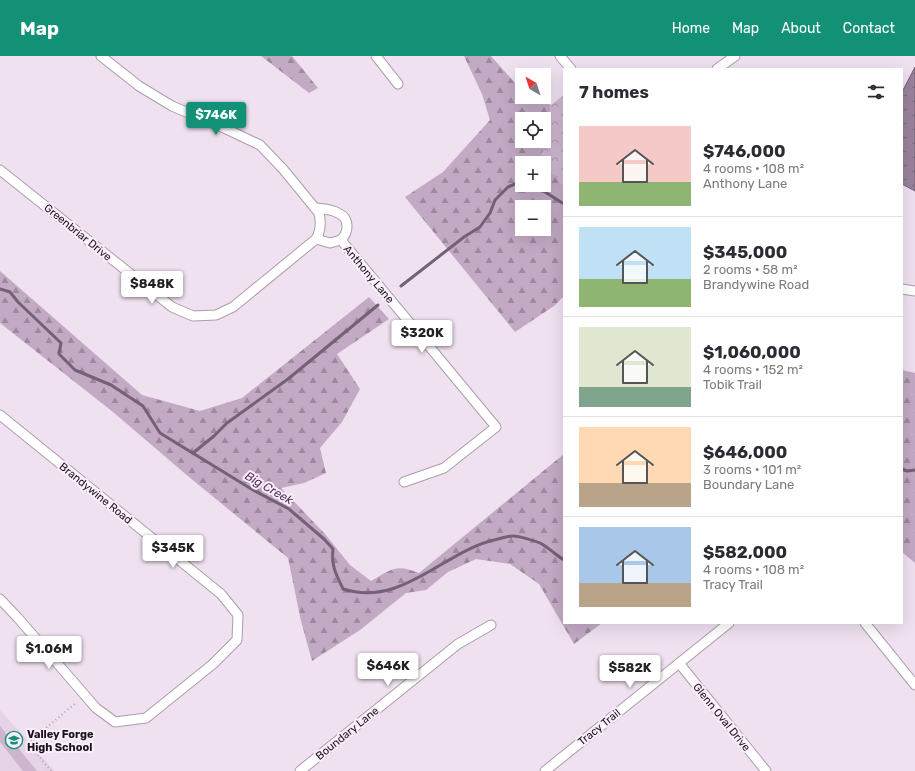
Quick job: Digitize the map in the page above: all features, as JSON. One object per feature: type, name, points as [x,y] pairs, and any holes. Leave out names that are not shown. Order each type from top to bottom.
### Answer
[{"type":"street","points":[[101,56],[139,86],[172,106],[224,128],[260,146],[283,169],[316,208],[321,221],[319,234],[316,239]]},
{"type":"street","points":[[376,56],[398,84]]},
{"type":"street","points":[[560,56],[570,68]]},
{"type":"street","points":[[718,68],[735,56]]},
{"type":"street","name":"Greenbriar Drive","points":[[0,170],[172,307],[194,316],[216,315],[233,307],[316,239]]},
{"type":"street","name":"Anthony Lane","points":[[316,208],[339,213],[345,219],[348,227],[345,236],[341,240],[330,243],[316,239]]},
{"type":"street","name":"Anthony Lane","points":[[341,240],[496,427],[444,468],[404,482]]},
{"type":"street","points":[[903,289],[915,291]]},
{"type":"street","name":"Brandywine Road","points":[[0,415],[221,594],[238,614],[237,640],[214,664],[146,718],[115,722],[96,708],[0,599]]},
{"type":"street","name":"Tracy Trail","points":[[544,771],[728,624]]},
{"type":"street","points":[[866,624],[915,685]]},
{"type":"street","name":"Boundary Lane","points":[[300,771],[458,644],[491,625]]},
{"type":"street","name":"Glenn Oval Drive","points":[[679,663],[766,771]]},
{"type":"street","points":[[554,764],[560,771]]},
{"type":"path","points":[[51,771],[28,743],[77,702]]},
{"type":"shaded area","name":"Valley Forge High School","points":[[0,710],[55,771],[0,771]]},
{"type":"green space","points":[[261,56],[292,56],[318,88],[309,93]]},
{"type":"green space","points":[[464,56],[491,56],[515,83],[515,104],[551,105],[550,112],[515,112],[515,148],[543,148],[542,156],[515,156],[515,192],[551,192],[551,172],[563,185],[563,297],[554,306],[515,332],[405,197],[443,172],[490,120],[482,94]]},
{"type":"green space","points":[[563,96],[563,185],[551,172],[551,156],[542,156],[543,148],[551,148],[551,112],[550,112],[551,105]]},
{"type":"green space","points":[[0,271],[142,395],[200,411],[242,398],[369,297],[389,319],[337,354],[360,389],[342,422],[320,448],[326,473],[304,483],[281,488],[325,534],[350,565],[371,581],[388,571],[399,568],[404,568],[419,573],[563,455],[563,624],[601,624],[574,644],[539,584],[510,564],[476,559],[448,572],[426,590],[406,593],[360,630],[312,661],[301,621],[288,558],[189,477],[113,412],[0,323]]},
{"type":"green space","points":[[903,370],[915,373],[915,563],[903,553]]},
{"type":"green space","points":[[0,726],[37,771],[23,771],[0,742]]},
{"type":"water","points":[[915,67],[915,191],[903,185],[903,90]]},
{"type":"waterway","points":[[401,286],[464,237],[480,227],[490,213],[495,200],[508,187],[515,184]]},
{"type":"waterway","points":[[545,192],[563,203]]},
{"type":"waterway","name":"Big Creek","points":[[0,289],[10,292],[18,302],[61,343],[59,354],[75,370],[111,385],[143,406],[160,433],[253,490],[289,509],[324,539],[333,549],[333,565],[343,589],[365,593],[385,591],[423,575],[478,545],[509,536],[528,539],[539,543],[563,559]]},
{"type":"waterway","points":[[193,453],[227,423],[288,379],[378,305]]},
{"type":"waterway","name":"Big Creek","points":[[903,469],[907,471],[915,470]]},
{"type":"place","name":"Valley Forge High School","points":[[14,740]]}]
